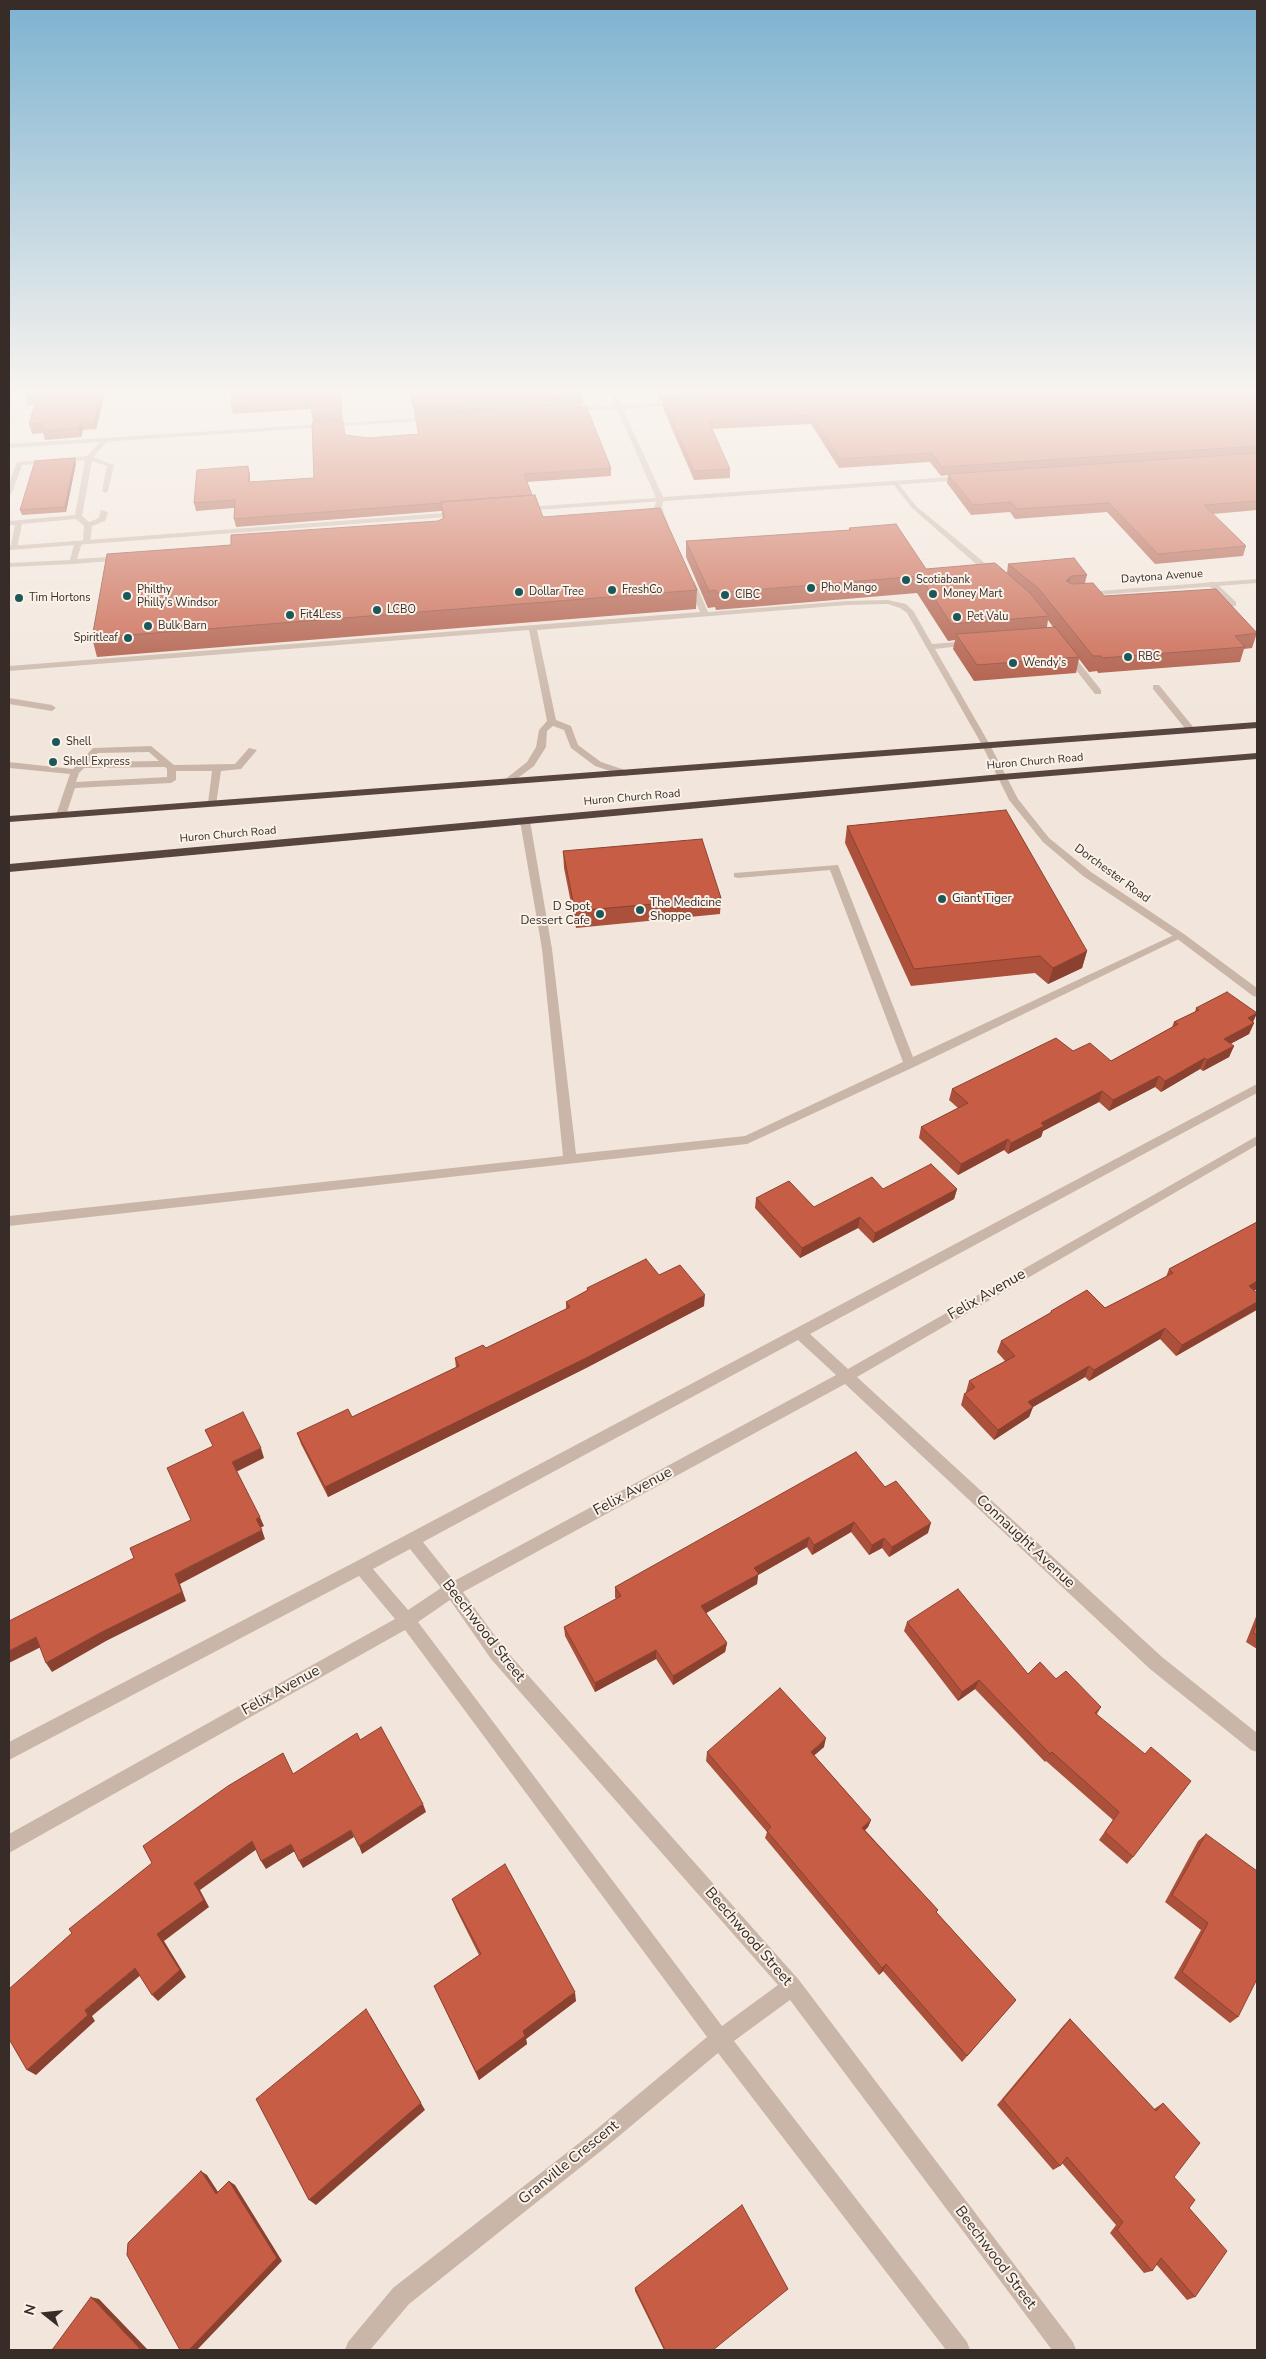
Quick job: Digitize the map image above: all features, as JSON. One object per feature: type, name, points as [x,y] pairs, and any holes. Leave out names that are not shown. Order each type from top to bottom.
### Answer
[{"type":"highway","name":"Huron Church Road","points":[[9,819],[1257,725]]},
{"type":"highway","name":"Huron Church Road","points":[[9,868],[1002,777],[1257,756]]},
{"type":"street","points":[[78,517],[80,504]]},
{"type":"street","points":[[514,510],[592,504]]},
{"type":"street","points":[[659,504],[670,534]]},
{"type":"street","points":[[912,504],[1001,582]]},
{"type":"street","points":[[88,525],[102,519],[104,512]]},
{"type":"street","points":[[19,522],[11,548],[465,514]]},
{"type":"street","points":[[436,516],[438,525]]},
{"type":"street","points":[[9,523],[78,517],[88,525]]},
{"type":"street","points":[[73,562],[83,542],[88,525]]},
{"type":"street","points":[[9,565],[132,558]]},
{"type":"street","points":[[687,574],[705,614]]},
{"type":"street","name":"Daytona Avenue","points":[[1078,594],[1257,581]]},
{"type":"street","points":[[1212,584],[1233,604]]},
{"type":"street","name":"Dorchester Road","points":[[9,669],[705,614],[888,602],[903,606],[910,612],[986,745],[1014,800],[1046,840],[1087,874],[1180,936],[1257,993]]},
{"type":"street","points":[[533,628],[552,722]]},
{"type":"street","points":[[929,646],[977,643]]},
{"type":"street","points":[[1060,644],[1098,692]]},
{"type":"street","points":[[1156,688],[1191,730]]},
{"type":"street","points":[[9,701],[52,708]]},
{"type":"street","points":[[552,722],[568,728],[574,746],[598,764],[625,772]]},
{"type":"street","points":[[508,781],[531,764],[541,747],[543,730],[552,722]]},
{"type":"street","points":[[61,815],[70,786],[78,769],[96,750],[151,749],[170,766],[171,780],[70,786]]},
{"type":"street","points":[[9,765],[78,769],[170,766],[238,767],[252,750]]},
{"type":"street","points":[[213,803],[217,768]]},
{"type":"street","points":[[525,821],[547,949],[570,1159]]},
{"type":"street","points":[[738,875],[834,867],[910,1064]]},
{"type":"street","points":[[9,1221],[747,1140],[1180,936]]},
{"type":"street","points":[[9,1752],[412,1540],[1257,1088]]},
{"type":"street","name":"Felix Avenue","points":[[9,1844],[406,1621],[452,1590],[848,1376],[1257,1140]]},
{"type":"street","name":"Connaught Avenue","points":[[799,1332],[1156,1663],[1257,1744]]},
{"type":"street","name":"Beechwood Street","points":[[412,1540],[452,1590],[497,1653],[792,1987],[1064,2350]]},
{"type":"street","points":[[361,1567],[424,1641],[720,2039],[959,2350]]},
{"type":"street","name":"Granville Crescent","points":[[356,2350],[401,2296],[600,2140],[720,2039],[792,1987]]},
{"type":"building","points":[[22,504],[66,504],[65,507],[20,510]]},
{"type":"building","points":[[235,504],[427,504],[234,519]]},
{"type":"building","points":[[441,504],[538,504],[543,517],[660,508],[697,590],[92,638],[107,554],[231,545],[231,535],[438,521],[444,518]]},
{"type":"building","points":[[1013,504],[1092,504],[1017,509]]},
{"type":"building","points":[[1110,504],[1216,504],[1204,505],[1246,546],[1158,554]]},
{"type":"building","points":[[896,524],[926,569],[995,563],[1030,593],[1049,616],[951,624],[920,576],[717,593],[716,590],[709,591],[686,541],[851,530],[849,528]]},
{"type":"building","points":[[1074,558],[1087,575],[1071,576],[1066,581],[1072,584],[1093,583],[1104,596],[1216,589],[1257,633],[1235,636],[1245,647],[1102,658],[1101,656],[1093,656],[1039,589],[1008,564]]},
{"type":"building","points":[[1055,627],[1079,657],[977,665],[956,634]]},
{"type":"building","points":[[1006,810],[1087,951],[1053,968],[1040,956],[914,969],[847,826]]},
{"type":"building","points":[[702,839],[721,898],[575,911],[563,851]]},
{"type":"building","points":[[1227,992],[1257,1013],[1248,1018],[1254,1023],[1224,1039],[1234,1046],[1207,1060],[1205,1058],[1165,1081],[1159,1076],[1113,1100],[1102,1091],[1041,1123],[1044,1126],[1011,1143],[1008,1139],[961,1164],[921,1127],[968,1103],[952,1089],[1056,1038],[1073,1051],[1090,1043],[1111,1061],[1178,1024],[1174,1022],[1199,1010],[1196,1008]]},
{"type":"building","points":[[931,1164],[957,1189],[875,1233],[860,1217],[802,1248],[756,1198],[789,1181],[814,1207],[872,1177],[883,1189]]},
{"type":"building","points":[[1257,1222],[1257,1281],[1249,1286],[1257,1293],[1257,1302],[1182,1345],[1165,1328],[1094,1370],[1089,1366],[1028,1402],[1033,1407],[998,1430],[964,1394],[975,1387],[969,1381],[1015,1356],[1001,1341],[1051,1311],[1087,1290],[1105,1308],[1173,1273],[1169,1269]]},
{"type":"building","points":[[646,1259],[659,1275],[680,1265],[705,1295],[588,1357],[325,1487],[297,1433],[348,1409],[352,1417],[459,1366],[455,1358],[483,1345],[486,1348],[570,1307],[566,1302],[588,1290],[587,1288]]},
{"type":"building","points":[[243,1412],[261,1448],[232,1462],[260,1517],[256,1519],[262,1530],[175,1574],[182,1592],[100,1633],[46,1663],[36,1637],[9,1651],[9,1621],[134,1558],[130,1548],[191,1520],[167,1468],[213,1446],[205,1430]]},
{"type":"building","points":[[856,1452],[885,1487],[896,1481],[931,1523],[892,1547],[884,1538],[872,1545],[854,1522],[814,1545],[809,1537],[754,1568],[759,1574],[701,1606],[727,1643],[673,1676],[656,1650],[595,1683],[564,1627],[621,1596],[615,1587]]},
{"type":"building","points":[[958,1589],[1028,1674],[1040,1662],[1056,1679],[1066,1671],[1101,1707],[1095,1713],[1145,1754],[1151,1747],[1191,1781],[1133,1857],[1105,1832],[1119,1812],[1052,1752],[1050,1754],[979,1680],[962,1692],[907,1622]]},
{"type":"building","points":[[1257,1622],[1257,1635],[1253,1633]]},
{"type":"building","points":[[780,1688],[826,1738],[811,1752],[871,1820],[862,1828],[938,1910],[936,1912],[1016,2000],[967,2056],[886,1964],[882,1968],[767,1831],[771,1827],[707,1752]]},
{"type":"building","points":[[381,1727],[423,1804],[359,1846],[351,1830],[299,1861],[291,1844],[261,1861],[252,1841],[194,1883],[204,1900],[157,1934],[180,1970],[152,1995],[135,1968],[85,2010],[88,2015],[27,2070],[9,2039],[9,1989],[72,1933],[69,1929],[152,1863],[143,1846],[228,1786],[283,1753],[293,1774],[357,1733],[360,1740]]},
{"type":"building","points":[[1206,1834],[1257,1871],[1257,1979],[1238,2017],[1182,1972],[1208,1923],[1172,1895]]},
{"type":"building","points":[[505,1864],[575,1992],[523,2031],[525,2036],[476,2072],[434,1986],[481,1954],[452,1899]]},
{"type":"building","points":[[366,2009],[421,2103],[309,2200],[256,2099]]},
{"type":"building","points":[[1070,2019],[1156,2111],[1163,2103],[1200,2143],[1174,2177],[1195,2200],[1189,2208],[1227,2251],[1195,2297],[1161,2258],[1152,2271],[1117,2230],[1123,2222],[1067,2157],[1060,2166],[1003,2100]]},
{"type":"building","points":[[201,2171],[216,2194],[229,2181],[277,2258],[189,2350],[180,2350],[127,2255],[128,2243]]},
{"type":"building","points":[[742,2205],[788,2289],[713,2350],[665,2350],[635,2288]]},
{"type":"building","points":[[91,2297],[141,2350],[52,2350]]},
{"type":"place","name":"Scotiabank","points":[[906,580]]},
{"type":"place","name":"Pho Mango","points":[[811,588]]},
{"type":"place","name":"FreshCo","points":[[612,590]]},
{"type":"place","name":"Dollar Tree","points":[[519,592]]},
{"type":"place","name":"Money Mart","points":[[933,594]]},
{"type":"place","name":"CIBC","points":[[725,595]]},
{"type":"place","name":"Philthy Philly's Windsor","points":[[127,596]]},
{"type":"place","name":"Tim Hortons","points":[[19,598]]},
{"type":"place","name":"LCBO","points":[[377,610]]},
{"type":"place","name":"Fit4Less","points":[[290,615]]},
{"type":"place","name":"Pet Valu","points":[[957,617]]},
{"type":"place","name":"Bulk Barn","points":[[148,626]]},
{"type":"place","name":"Spiritleaf","points":[[128,638]]},
{"type":"place","name":"RBC","points":[[1128,657]]},
{"type":"place","name":"Wendy's","points":[[1013,663]]},
{"type":"place","name":"Shell","points":[[56,742]]},
{"type":"place","name":"Shell Express","points":[[53,762]]},
{"type":"place","name":"Giant Tiger","points":[[942,899]]},
{"type":"place","name":"The Medicine Shoppe","points":[[640,910]]},
{"type":"place","name":"D Spot Dessert Cafe","points":[[600,914]]}]
